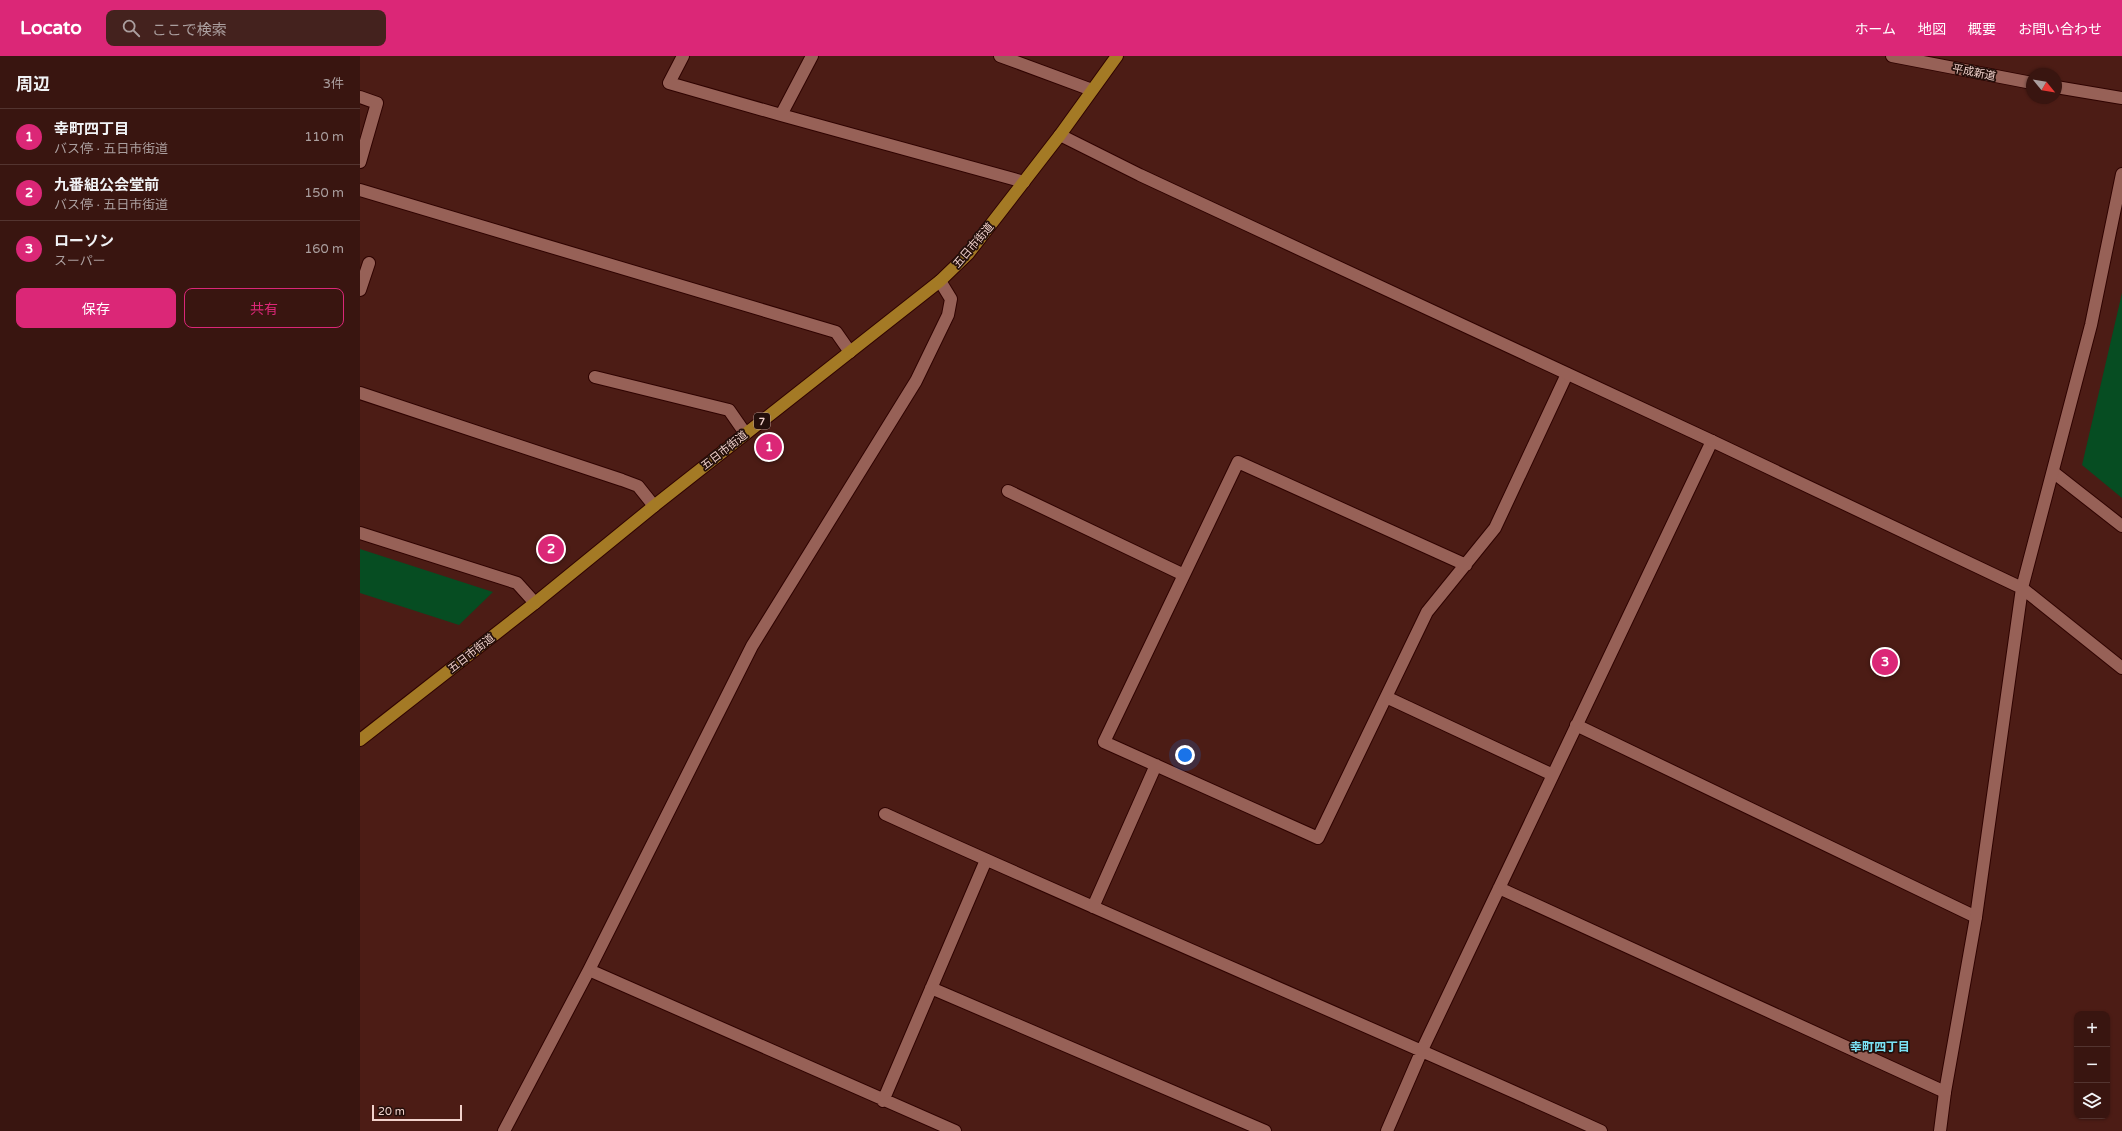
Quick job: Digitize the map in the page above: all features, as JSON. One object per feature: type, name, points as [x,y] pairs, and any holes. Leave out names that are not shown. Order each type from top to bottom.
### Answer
[{"type":"main road","name":"五日市街道","points":[[360,740],[535,603],[745,433],[940,281],[968,254],[1060,135],[1117,56]]},
{"type":"street","points":[[683,56],[669,83],[1024,182]]},
{"type":"street","points":[[781,115],[812,56]]},
{"type":"street","points":[[1000,56],[1092,90]]},
{"type":"street","name":"平成新道","points":[[1892,56],[2026,82]]},
{"type":"street","points":[[2062,88],[2122,98]]},
{"type":"street","points":[[360,97],[377,103],[360,162]]},
{"type":"street","points":[[1060,135],[1140,175],[1712,441],[2022,588],[2122,668]]},
{"type":"street","points":[[1940,1131],[1945,1092],[1976,917],[2022,588],[2091,325],[2122,174]]},
{"type":"street","points":[[360,190],[836,332],[850,352]]},
{"type":"street","points":[[360,290],[369,263]]},
{"type":"street","points":[[504,1131],[589,970],[752,646],[916,381],[948,314],[951,299],[940,281]]},
{"type":"street","points":[[1466,565],[1238,462],[1104,742],[1318,838],[1427,612],[1466,565],[1495,528],[1567,374]]},
{"type":"street","points":[[595,377],[728,410],[745,433]]},
{"type":"street","points":[[360,393],[638,486],[654,506]]},
{"type":"street","points":[[1387,1131],[1422,1050],[1712,441]]},
{"type":"street","points":[[2053,472],[2122,526]]},
{"type":"street","points":[[1008,491],[1184,575]]},
{"type":"street","points":[[360,533],[517,583],[535,603]]},
{"type":"street","points":[[1386,697],[1553,775]]},
{"type":"street","points":[[1576,725],[1976,917]]},
{"type":"street","points":[[1092,906],[1156,765]]},
{"type":"street","points":[[885,814],[986,860],[1422,1050],[1601,1131]]},
{"type":"street","points":[[883,1101],[986,860]]},
{"type":"street","points":[[1499,888],[1945,1092]]},
{"type":"street","points":[[589,970],[883,1101],[955,1131]]},
{"type":"street","points":[[931,988],[1265,1131]]},
{"type":"green space","points":[[2122,293],[2122,498],[2082,465]]},
{"type":"green space","points":[[360,549],[493,592],[459,625],[360,593]]},
{"type":"place","name":"幸町四丁目","points":[[769,447]]},
{"type":"place","name":"九番組公会堂前","points":[[551,549]]},
{"type":"place","name":"ローソン","points":[[1885,662]]},
{"type":"district","name":"幸町四丁目","points":[[1880,1047]]}]
